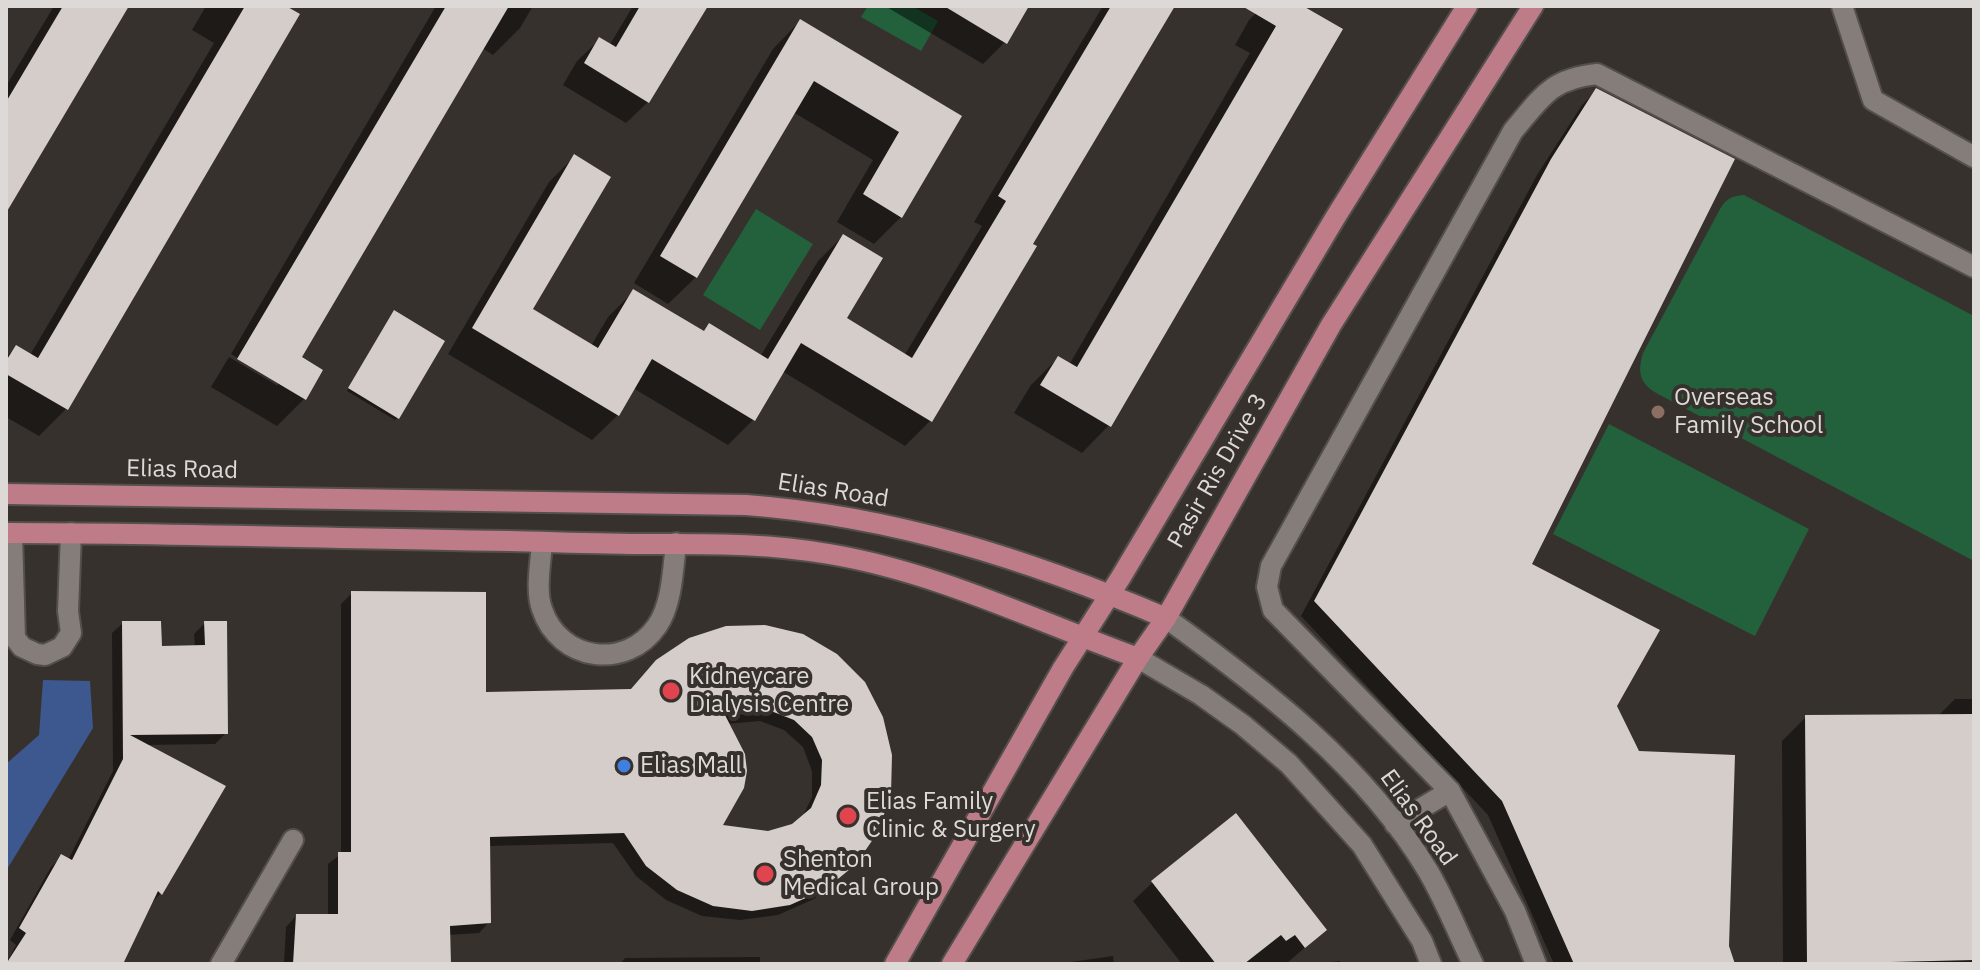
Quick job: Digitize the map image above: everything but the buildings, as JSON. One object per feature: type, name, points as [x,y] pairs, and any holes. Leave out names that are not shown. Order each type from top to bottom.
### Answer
[{"type":"main road","name":"Pasir Ris Drive 3","points":[[895,964],[1081,637],[1467,6]]},
{"type":"main road","name":"Pasir Ris Drive 3","points":[[952,964],[1138,658],[1166,618],[1331,325],[1533,6]]},
{"type":"main road","name":"Elias Road","points":[[6,494],[746,505],[811,510],[872,521],[1004,555],[1166,618]]},
{"type":"main road","points":[[9,533],[742,543],[828,553],[885,566],[979,595],[1138,658]]},
{"type":"street","points":[[1842,6],[1873,100],[1974,157]]},
{"type":"street","points":[[1536,964],[1515,911],[1450,791],[1273,610],[1267,587],[1271,566],[1513,131],[1550,88],[1575,77],[1597,74],[1974,267]]},
{"type":"street","points":[[9,533],[15,638],[22,647],[45,655],[62,647],[71,633],[68,611],[71,533]]},
{"type":"street","points":[[542,542],[541,606],[551,629],[565,643],[580,651],[606,656],[632,649],[660,623],[676,543]]},
{"type":"street","name":"Elias Road","points":[[1166,618],[1256,687],[1343,762],[1395,824],[1428,871],[1473,964]]},
{"type":"street","points":[[1138,658],[1201,695],[1289,764],[1362,845],[1422,941],[1431,964]]},
{"type":"street","points":[[1395,824],[1450,791]]},
{"type":"street","points":[[221,964],[293,840]]},
{"type":"green space","points":[[868,6],[912,6],[938,21],[921,51],[861,17]]},
{"type":"green space","points":[[1744,195],[1974,316],[1974,561],[1658,394],[1644,382],[1640,372],[1643,353],[1720,209],[1729,199]]},
{"type":"green space","points":[[756,209],[813,244],[760,330],[703,295]]},
{"type":"green space","points":[[1609,424],[1809,529],[1755,636],[1553,534]]},
{"type":"water","points":[[43,680],[90,681],[93,728],[6,871],[6,764],[39,735]]},
{"type":"place","name":"Overseas Family School","points":[[1658,412]]},
{"type":"place","name":"Kidneycare Dialysis Centre","points":[[671,691]]},
{"type":"place","name":"Elias Mall","points":[[624,766]]},
{"type":"place","name":"Elias Family Clinic & Surgery","points":[[848,816]]},
{"type":"place","name":"Shenton Medical Group","points":[[765,874]]}]
